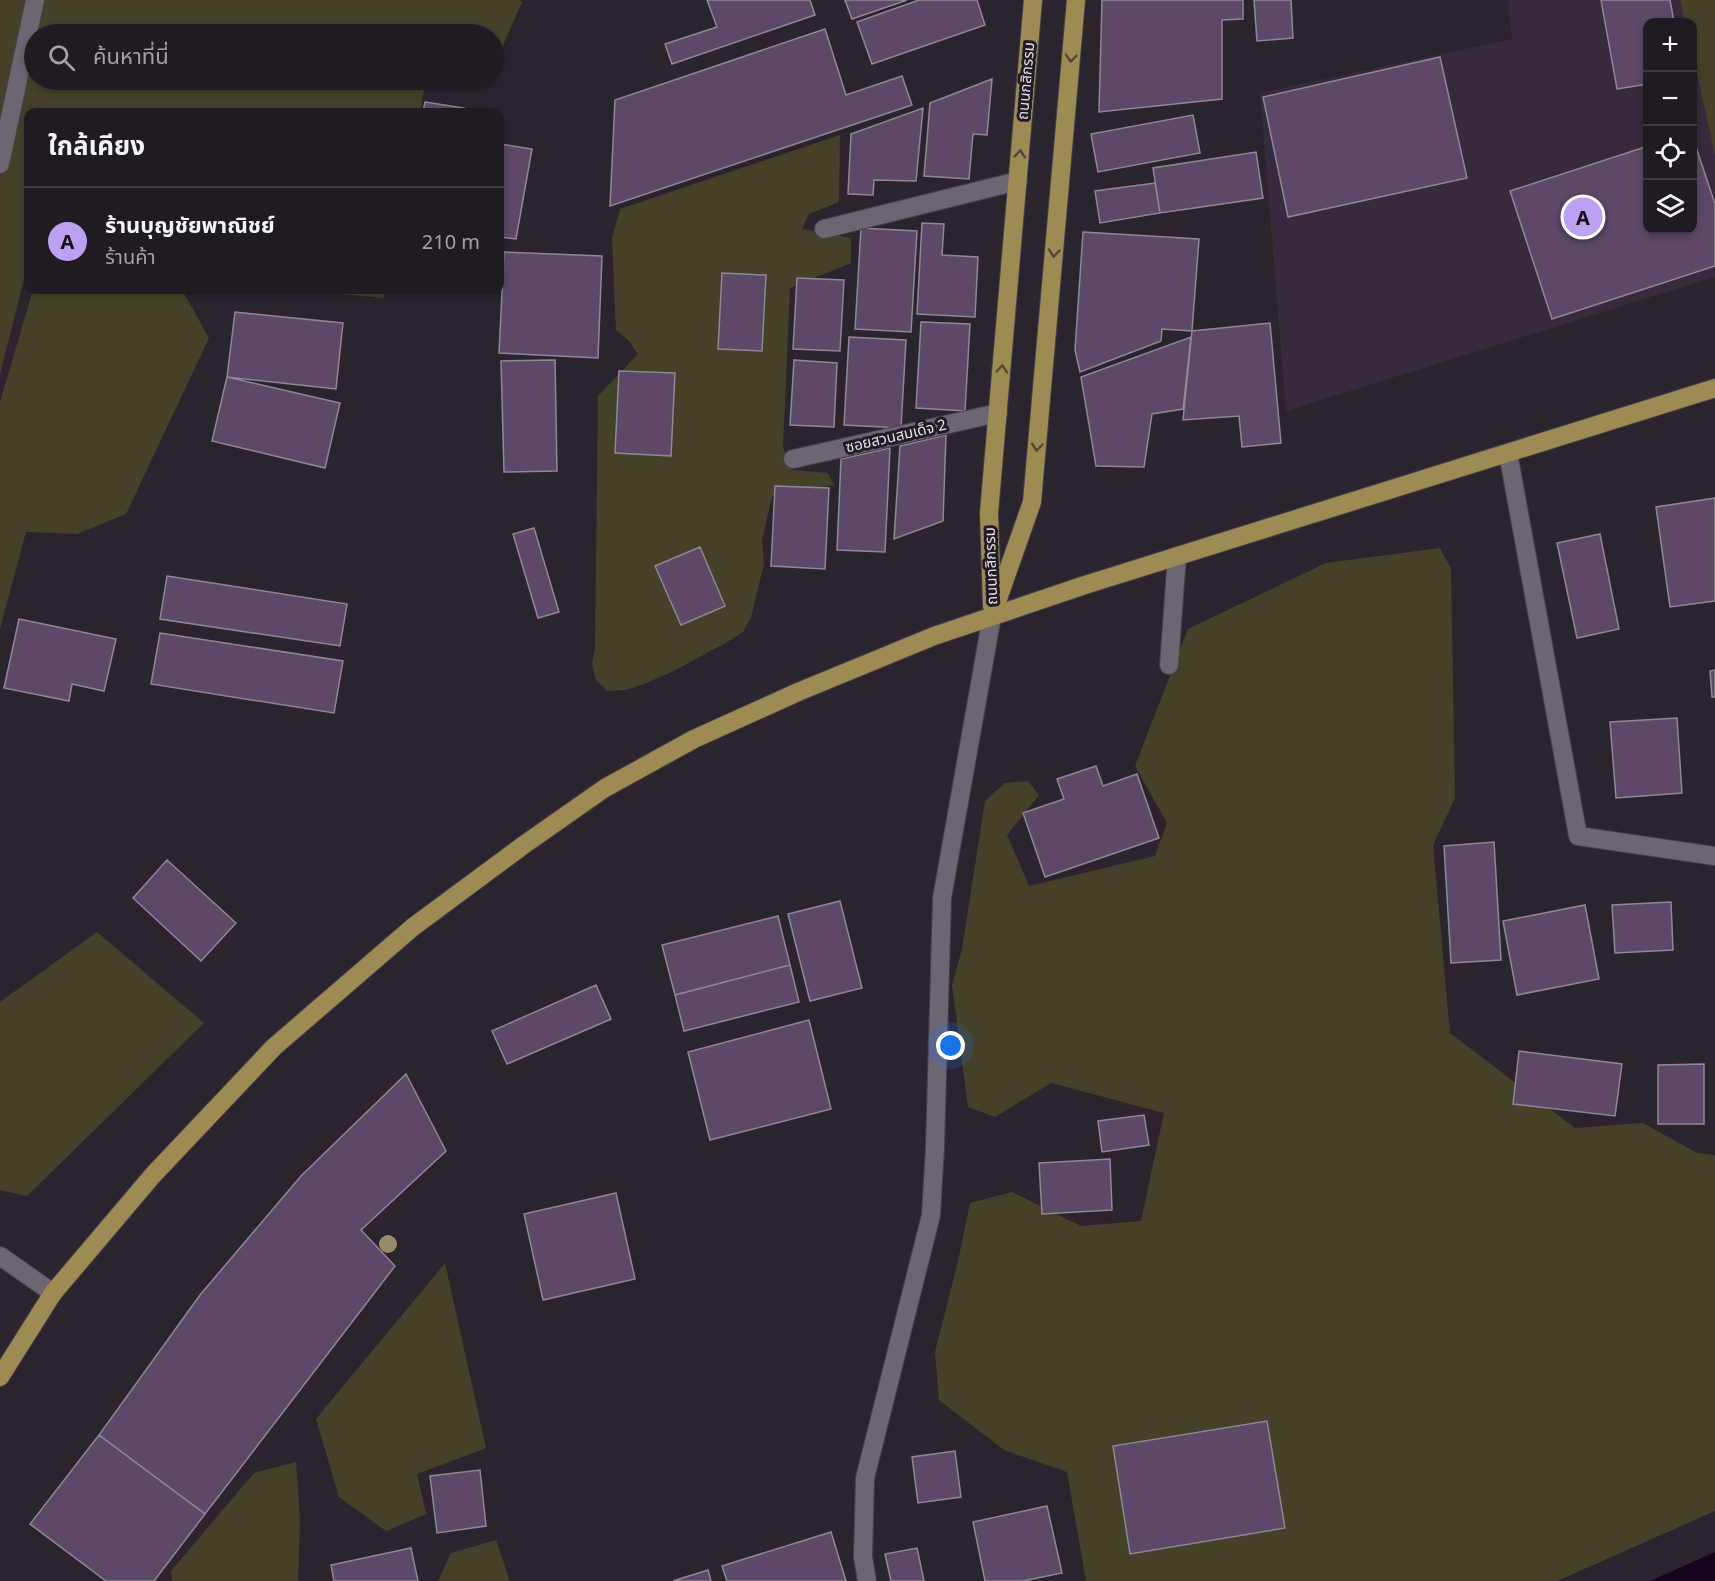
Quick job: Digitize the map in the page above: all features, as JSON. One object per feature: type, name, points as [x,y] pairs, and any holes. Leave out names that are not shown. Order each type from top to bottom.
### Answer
[{"type":"main road","name":"ถนนกสิกรรม","points":[[992,616],[990,513],[1033,0]]},
{"type":"main road","name":"ถนนกสิกรรม","points":[[992,616],[1032,502],[1076,0]]},
{"type":"main road","points":[[0,1377],[53,1293],[153,1175],[274,1047],[413,927],[525,844],[606,788],[694,740],[819,683],[933,636],[1177,556],[1715,388]]},
{"type":"street","points":[[30,24],[35,0]]},
{"type":"street","points":[[0,164],[24,52]]},
{"type":"street","points":[[824,229],[1018,181]]},
{"type":"street","name":"ซอยสวนสมเด็จ 2","points":[[793,459],[998,413]]},
{"type":"street","points":[[1508,453],[1578,836],[1715,856]]},
{"type":"street","points":[[1168,665],[1177,556]]},
{"type":"street","points":[[867,1581],[863,1557],[865,1478],[931,1215],[936,1147],[942,898],[992,616]]},
{"type":"street","points":[[0,1256],[53,1293]]},
{"type":"shaded area","points":[[0,0],[519,0],[522,2],[504,43],[504,24],[24,24],[24,90],[424,90],[421,108],[24,108],[24,280],[0,374]]},
{"type":"shaded area","points":[[1508,0],[1686,0],[1690,18],[1643,18],[1643,234],[1697,234],[1697,52],[1715,144],[1715,277],[1286,411],[1260,93],[1512,39]]},
{"type":"shaded area","points":[[1680,0],[1715,0],[1715,155],[1697,73],[1697,18],[1684,18]]},
{"type":"shaded area","points":[[840,135],[839,202],[809,214],[802,229],[851,238],[851,263],[790,288],[783,447],[792,470],[828,473],[834,485],[772,496],[762,541],[764,564],[751,617],[743,632],[672,672],[625,690],[608,691],[596,680],[592,664],[595,648],[598,396],[638,354],[629,341],[616,330],[612,239],[620,209]]},
{"type":"shaded area","points":[[32,294],[184,294],[209,338],[126,514],[77,534],[26,532],[0,629],[0,402]]},
{"type":"shaded area","points":[[340,294],[384,294],[384,298]]},
{"type":"shaded area","points":[[1440,548],[1451,569],[1455,798],[1433,845],[1450,1033],[1575,1128],[1643,1123],[1697,1153],[1715,1155],[1715,1511],[1557,1581],[1086,1581],[1067,1472],[1004,1450],[939,1400],[935,1352],[970,1203],[1012,1192],[1081,1226],[1141,1221],[1164,1113],[1051,1083],[995,1117],[968,1107],[952,985],[962,949],[985,801],[1005,783],[1028,781],[1039,795],[1007,835],[1029,886],[1155,856],[1167,823],[1135,766],[1188,629],[1326,563]]},
{"type":"shaded area","points":[[97,932],[204,1023],[27,1196],[0,1190],[0,1002]]},
{"type":"shaded area","points":[[445,1263],[486,1448],[417,1474],[426,1514],[386,1531],[339,1497],[316,1419]]},
{"type":"shaded area","points":[[296,1462],[300,1520],[298,1581],[172,1581],[171,1571],[254,1473]]},
{"type":"shaded area","points":[[496,1540],[510,1581],[438,1581],[451,1553]]},
{"type":"shaded area","points":[[1715,1552],[1715,1581],[1650,1581]]},
{"type":"building","points":[[707,0],[810,0],[815,15],[672,64],[665,44],[717,27]]},
{"type":"building","points":[[845,0],[907,0],[852,19]]},
{"type":"building","points":[[919,0],[977,0],[985,25],[872,64],[857,22]]},
{"type":"building","points":[[1102,0],[1243,0],[1243,19],[1222,20],[1222,99],[1099,112]]},
{"type":"building","points":[[1254,0],[1291,0],[1293,38],[1257,41]]},
{"type":"building","points":[[1601,0],[1670,0],[1673,18],[1643,18],[1643,85],[1617,89]]},
{"type":"building","points":[[825,29],[846,95],[902,76],[912,105],[610,206],[615,100]]},
{"type":"building","points":[[1440,57],[1467,178],[1288,217],[1263,97]]},
{"type":"building","points":[[992,79],[987,135],[973,134],[969,179],[924,176],[930,103]]},
{"type":"building","points":[[425,102],[464,108],[424,108]]},
{"type":"building","points":[[923,108],[916,181],[874,180],[873,195],[848,194],[851,134]]},
{"type":"building","points":[[1193,115],[1200,153],[1098,172],[1091,134]]},
{"type":"building","points":[[504,145],[532,149],[516,239],[504,238]]},
{"type":"building","points":[[1643,148],[1643,234],[1697,234],[1697,150],[1715,204],[1715,266],[1552,319],[1510,191]]},
{"type":"building","points":[[1256,152],[1263,198],[1160,213],[1153,168]]},
{"type":"building","points":[[1155,183],[1160,213],[1100,223],[1095,191]]},
{"type":"building","points":[[922,223],[944,224],[942,255],[978,257],[975,317],[917,314]]},
{"type":"building","points":[[861,228],[917,231],[911,332],[855,329]]},
{"type":"building","points":[[1083,232],[1199,239],[1192,331],[1162,329],[1161,341],[1080,372],[1075,350]]},
{"type":"building","points":[[504,252],[602,256],[598,358],[499,353],[502,294],[504,294]]},
{"type":"building","points":[[722,273],[766,275],[762,351],[718,349]]},
{"type":"building","points":[[797,278],[844,280],[840,351],[793,349]]},
{"type":"building","points":[[235,312],[343,323],[336,389],[227,377]]},
{"type":"building","points":[[921,322],[970,324],[965,411],[916,408]]},
{"type":"building","points":[[1270,323],[1281,443],[1242,447],[1239,416],[1183,420],[1192,331]]},
{"type":"building","points":[[849,337],[906,340],[901,428],[844,425]]},
{"type":"building","points":[[1191,337],[1183,409],[1152,414],[1144,467],[1096,466],[1081,377]]},
{"type":"building","points":[[555,360],[557,471],[504,472],[501,361]]},
{"type":"building","points":[[794,360],[837,363],[834,427],[790,425]]},
{"type":"building","points":[[619,371],[675,373],[671,456],[615,453]]},
{"type":"building","points":[[227,377],[340,403],[325,468],[212,441]]},
{"type":"building","points":[[946,435],[943,521],[894,539],[900,446]]},
{"type":"building","points":[[890,448],[885,552],[837,550],[841,459]]},
{"type":"building","points":[[775,486],[829,488],[825,569],[771,566]]},
{"type":"building","points":[[1715,498],[1715,601],[1670,607],[1656,507]]},
{"type":"building","points":[[534,528],[559,612],[538,618],[513,534]]},
{"type":"building","points":[[1600,534],[1619,629],[1577,638],[1557,543]]},
{"type":"building","points":[[700,547],[725,606],[681,625],[655,566]]},
{"type":"building","points":[[167,576],[347,604],[340,646],[160,619]]},
{"type":"building","points":[[19,619],[116,639],[104,691],[72,684],[69,701],[4,688]]},
{"type":"building","points":[[160,633],[343,661],[334,713],[151,684]]},
{"type":"building","points":[[1715,670],[1715,697],[1712,697],[1710,671]]},
{"type":"building","points":[[1677,718],[1682,793],[1616,798],[1610,722]]},
{"type":"building","points":[[1096,766],[1103,786],[1137,774],[1159,838],[1045,877],[1023,813],[1064,799],[1057,779]]},
{"type":"building","points":[[1494,842],[1501,960],[1451,963],[1444,846]]},
{"type":"building","points":[[167,860],[236,923],[201,961],[133,898]]},
{"type":"building","points":[[840,901],[862,988],[810,1001],[788,914]]},
{"type":"building","points":[[1671,902],[1673,950],[1615,953],[1612,905]]},
{"type":"building","points":[[1585,905],[1599,979],[1517,995],[1503,921]]},
{"type":"building","points":[[778,916],[790,965],[675,995],[662,945]]},
{"type":"building","points":[[790,965],[799,1002],[684,1031],[675,995]]},
{"type":"building","points":[[596,985],[611,1019],[507,1064],[492,1031]]},
{"type":"building","points":[[809,1020],[831,1109],[710,1140],[688,1052]]},
{"type":"building","points":[[1519,1051],[1622,1064],[1615,1116],[1513,1104]]},
{"type":"building","points":[[1704,1064],[1704,1124],[1658,1124],[1658,1065]]},
{"type":"building","points":[[406,1074],[446,1151],[361,1230],[395,1266],[205,1514],[99,1435],[200,1295],[301,1176]]},
{"type":"building","points":[[1144,1115],[1149,1145],[1102,1152],[1098,1121]]},
{"type":"building","points":[[1110,1159],[1112,1210],[1042,1214],[1039,1163]]},
{"type":"building","points":[[616,1193],[635,1279],[543,1300],[524,1214]]},
{"type":"building","points":[[1267,1421],[1285,1528],[1130,1554],[1113,1446]]},
{"type":"building","points":[[99,1435],[205,1514],[154,1581],[106,1581],[30,1524]]},
{"type":"building","points":[[955,1451],[961,1497],[918,1503],[912,1457]]},
{"type":"building","points":[[480,1470],[486,1526],[437,1533],[430,1476]]},
{"type":"building","points":[[1047,1506],[1062,1573],[1023,1581],[985,1581],[973,1522]]},
{"type":"building","points":[[831,1532],[846,1581],[727,1581],[722,1566]]},
{"type":"building","points":[[411,1548],[418,1581],[334,1581],[331,1565]]},
{"type":"building","points":[[917,1548],[924,1581],[891,1581],[885,1554]]},
{"type":"building","points":[[708,1570],[711,1581],[673,1581]]},
{"type":"place","name":"ร้านบุญชัยพาณิชย์","points":[[1583,217]]}]
